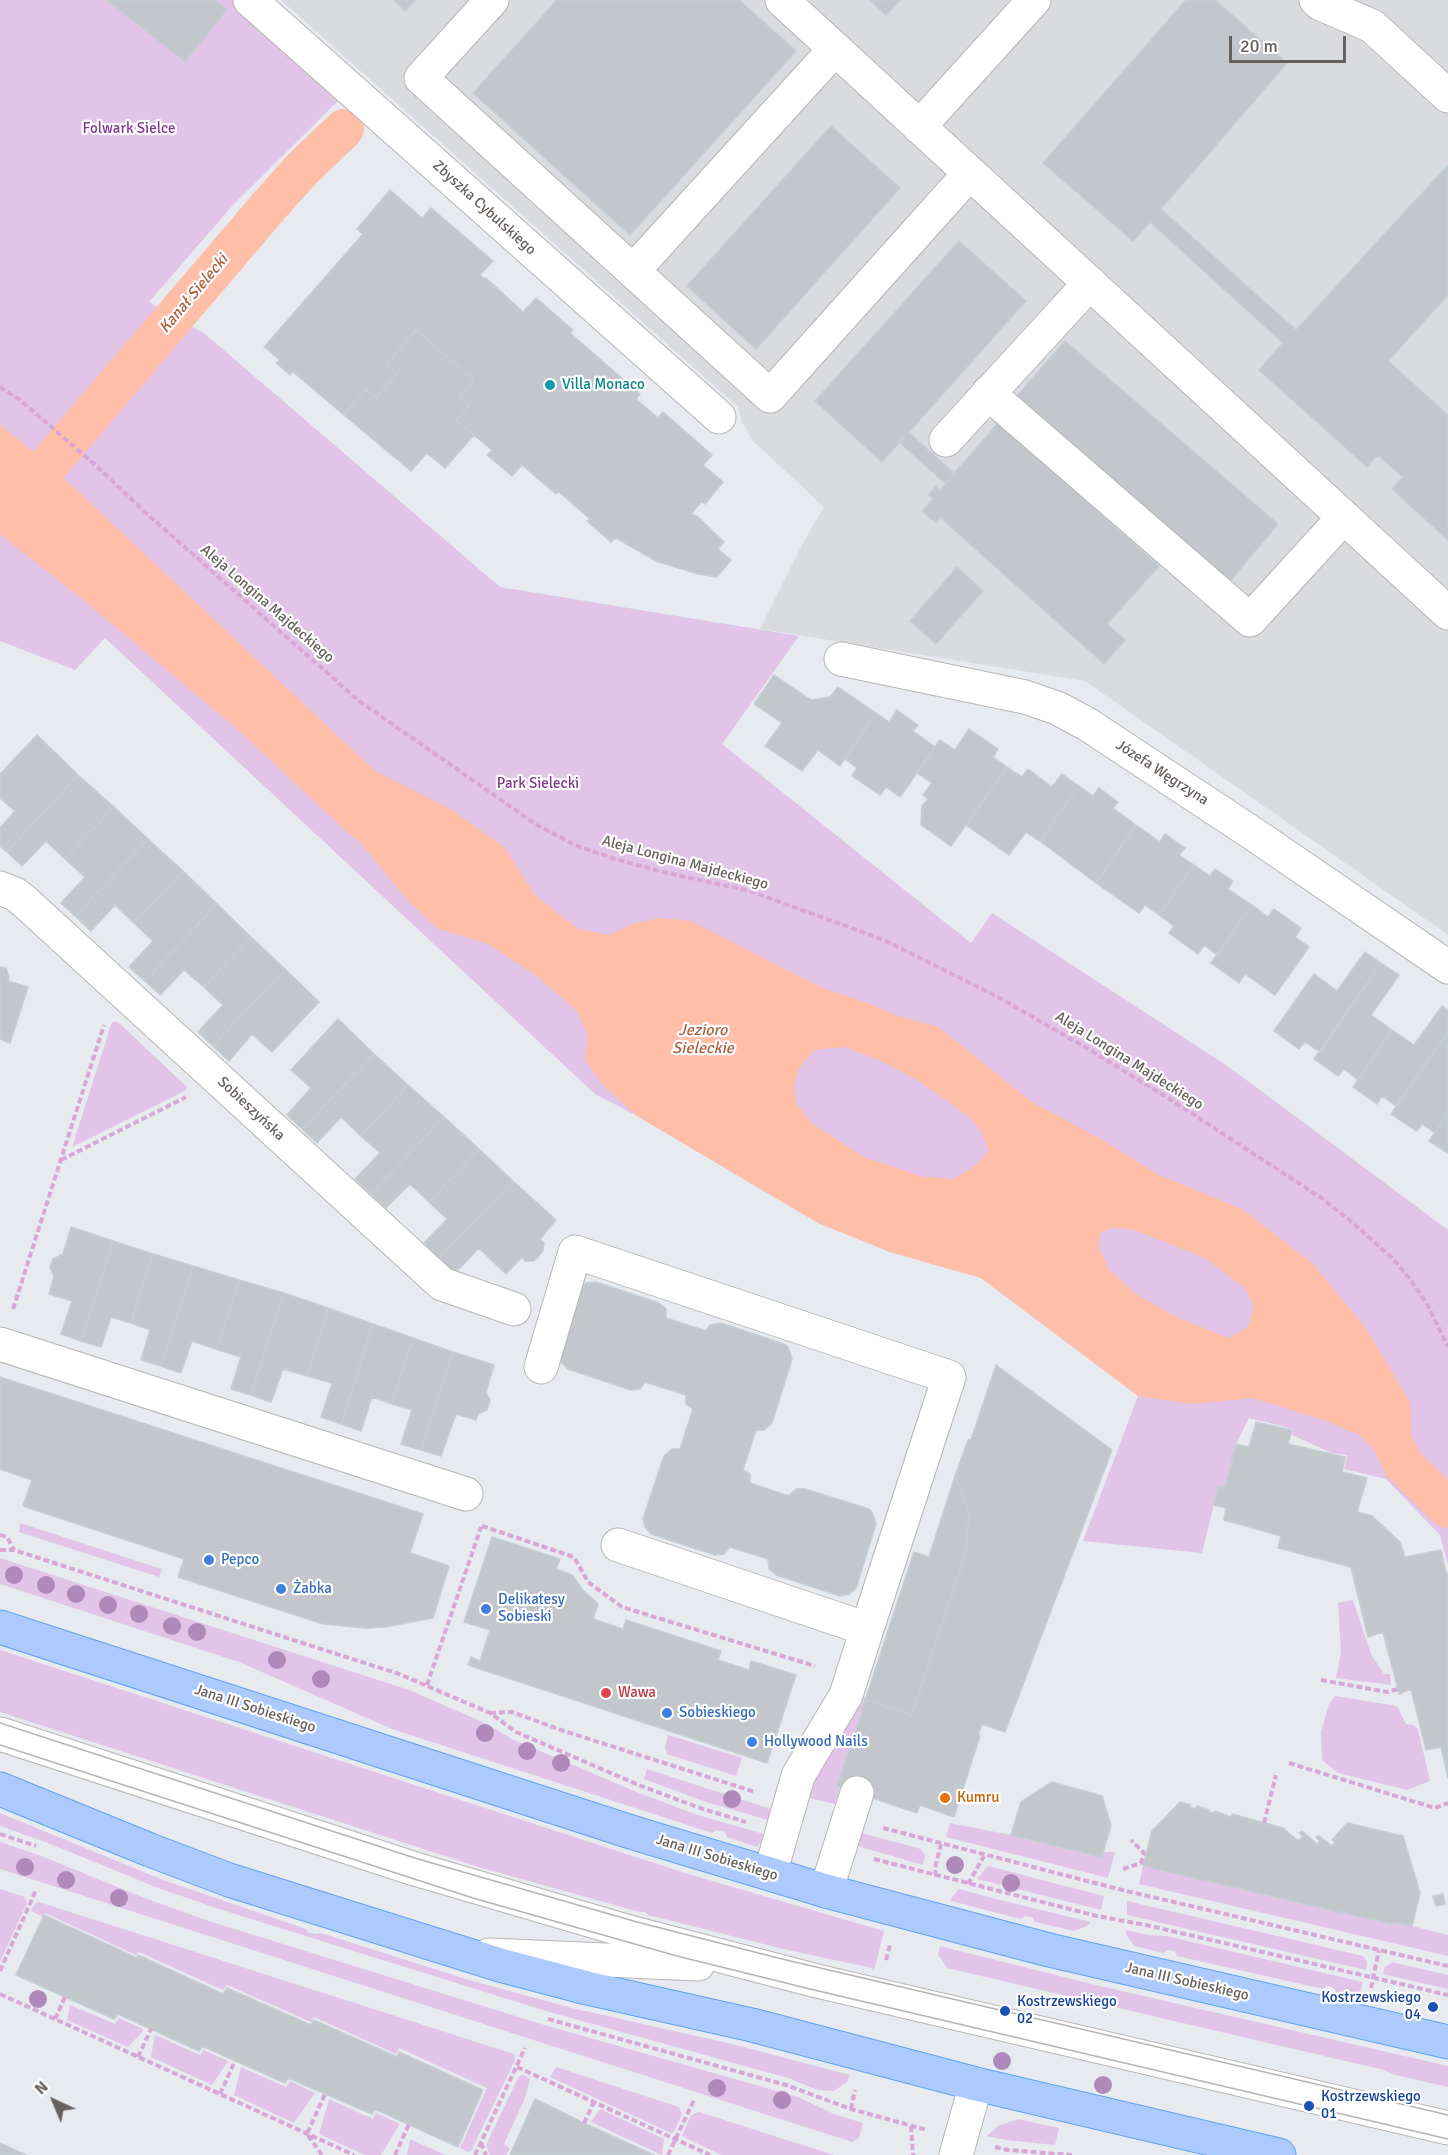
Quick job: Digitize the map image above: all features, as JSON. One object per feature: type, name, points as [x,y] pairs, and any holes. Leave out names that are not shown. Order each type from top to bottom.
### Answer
[{"type":"main road","name":"Jana III Sobieskiego","points":[[0,1627],[631,1832],[826,1891],[1060,1952],[1448,2042]]},
{"type":"main road","points":[[0,1789],[230,1880],[466,1954],[578,1986],[752,2025],[976,2084],[1280,2155]]},
{"type":"street","name":"Zbyszka Cybulskiego","points":[[250,0],[719,417]]},
{"type":"street","points":[[492,0],[421,78],[770,396],[970,173]]},
{"type":"street","points":[[782,0],[1448,613]]},
{"type":"street","points":[[919,127],[1034,0]]},
{"type":"street","points":[[1316,0],[1372,26],[1448,96]]},
{"type":"street","points":[[633,271],[835,49]]},
{"type":"street","points":[[946,440],[1090,283]]},
{"type":"street","points":[[988,393],[1250,620],[1344,517]]},
{"type":"street","name":"Józefa Węgrzyna","points":[[841,659],[1025,697],[1057,708],[1087,724],[1245,828],[1448,968]]},
{"type":"street","name":"Sobieszyńska","points":[[0,888],[15,894],[24,901],[442,1284],[514,1309]]},
{"type":"street","points":[[541,1367],[575,1252],[950,1377],[846,1695],[798,1776],[770,1874]]},
{"type":"street","points":[[0,1346],[466,1494]]},
{"type":"street","points":[[618,1545],[867,1629]]},
{"type":"street","points":[[0,1734],[476,1888],[579,1918],[760,1966],[1448,2128]]},
{"type":"street","points":[[826,1891],[853,1805]]},
{"type":"street","points":[[466,1954],[760,1966]]},
{"type":"street","points":[[956,2155],[976,2084]]},
{"type":"path","name":"Aleja Longina Majdeckiego","points":[[0,387],[45,421],[359,700],[537,825],[575,845],[615,860],[750,891],[884,940],[1008,1003],[1158,1092],[1320,1197],[1391,1257],[1410,1279],[1427,1304],[1448,1347]]},
{"type":"path","points":[[0,1346],[117,986]]},
{"type":"path","points":[[60,1160],[220,1080]]},
{"type":"path","points":[[466,1494],[457,1516],[574,1557],[588,1582],[622,1607],[815,1667],[831,1617]]},
{"type":"path","points":[[427,1685],[481,1525]]},
{"type":"path","points":[[0,1535],[7,1537],[14,1550]]},
{"type":"path","points":[[0,1550],[14,1550],[399,1674],[490,1713],[516,1732],[641,1786],[700,1808],[786,1818]]},
{"type":"path","points":[[1321,1680],[1387,1692],[1398,1689]]},
{"type":"path","points":[[490,1713],[512,1712],[786,1818]]},
{"type":"path","points":[[1289,1763],[1435,1808],[1448,1803]]},
{"type":"path","points":[[1264,1823],[1276,1775]]},
{"type":"path","points":[[853,1805],[941,1844],[1118,1889],[1448,1966]]},
{"type":"path","points":[[1123,1869],[1140,1863],[1143,1853],[1131,1840]]},
{"type":"path","points":[[937,1883],[935,1868],[941,1844]]},
{"type":"path","points":[[838,1849],[1096,1916],[1146,1925],[1448,1995]]},
{"type":"path","points":[[968,1884],[984,1855]]},
{"type":"path","points":[[0,1971],[36,1890]]},
{"type":"path","points":[[885,1963],[890,1940]]},
{"type":"path","points":[[0,1994],[354,2155]]},
{"type":"path","points":[[55,2019],[65,1997]]},
{"type":"path","points":[[138,2057],[151,2029]]},
{"type":"path","points":[[475,2155],[525,2048]]},
{"type":"path","points":[[220,2094],[235,2061]]},
{"type":"path","points":[[517,2067],[710,2155]]},
{"type":"path","points":[[307,2134],[325,2094]]},
{"type":"path","points":[[668,2155],[694,2100]]},
{"type":"path","points":[[584,2123],[594,2102]]},
{"type":"path","points":[[395,2155],[409,2124]]},
{"type":"path","points":[[911,2126],[913,2155]]},
{"type":"path","points":[[307,2134],[322,2155]]},
{"type":"path","points":[[481,2143],[486,2155]]},
{"type":"path","points":[[988,2145],[1008,2150],[1072,2155]]},
{"type":"shaded area","points":[[281,0],[1448,0],[1448,935],[1085,681],[760,629],[803,543],[824,507],[753,441],[742,422],[738,407]]},
{"type":"green space","name":"Park Sielecki","points":[[0,0],[238,0],[346,93],[233,205],[149,302],[205,334],[500,587],[799,636],[722,744],[971,943],[992,913],[1229,1067],[1448,1230],[1448,1565],[1440,1535],[1386,1479],[1344,1469],[1347,1455],[1332,1453],[1292,1435],[1293,1429],[1249,1418],[1236,1444],[1225,1488],[1218,1488],[1202,1553],[1083,1541],[1138,1396],[981,1278],[890,1252],[818,1223],[637,1116],[595,1094],[105,638],[75,670],[0,641]]},
{"type":"green space","points":[[112,1022],[118,1022],[187,1087],[185,1091],[72,1147]]},
{"type":"green space","points":[[20,1523],[162,1569],[159,1577],[19,1532]]},
{"type":"green space","points":[[0,1558],[409,1690],[485,1723],[512,1739],[639,1793],[698,1815],[767,1835],[757,1847],[727,1837],[725,1832],[717,1830],[712,1833],[392,1729],[239,1662],[0,1584]]},
{"type":"green space","points":[[1353,1600],[1371,1654],[1384,1674],[1390,1674],[1391,1685],[1336,1678],[1341,1652],[1338,1603]]},
{"type":"green space","points":[[0,1650],[688,1874],[884,1931],[874,1971],[872,1968],[783,1949],[648,1915],[646,1912],[482,1868],[0,1712]]},
{"type":"green space","points":[[864,1696],[866,1700],[837,1785],[840,1787],[835,1804],[805,1797],[818,1762]]},
{"type":"green space","points":[[1335,1696],[1397,1706],[1406,1724],[1418,1729],[1430,1781],[1407,1790],[1338,1773],[1322,1760],[1321,1732],[1329,1704]]},
{"type":"green space","points":[[668,1735],[742,1758],[736,1776],[667,1754],[665,1747]]},
{"type":"green space","points":[[647,1769],[774,1810],[771,1821],[703,1801],[644,1779]]},
{"type":"green space","points":[[0,1813],[163,1880],[306,1929],[309,1933],[321,1933],[469,1980],[572,2008],[736,2045],[850,2075],[847,2082],[834,2091],[818,2090],[788,2078],[546,2011],[216,1908],[153,1886],[0,1826]]},
{"type":"green space","points":[[950,1823],[1102,1857],[1104,1852],[1115,1852],[1108,1878],[946,1837]]},
{"type":"green space","points":[[862,1833],[921,1849],[925,1856],[923,1865],[857,1846]]},
{"type":"green space","points":[[0,1842],[212,1922],[541,2024],[798,2097],[834,2114],[863,2123],[859,2138],[852,2142],[0,1869]]},
{"type":"green space","points":[[988,1866],[1104,1896],[1101,1910],[977,1879]]},
{"type":"green space","points":[[1143,1866],[1391,1924],[1412,1926],[1448,1935],[1448,1956],[1139,1884]]},
{"type":"green space","points":[[0,1889],[25,1897],[27,1903],[0,1962]]},
{"type":"green space","points":[[959,1889],[1091,1922],[1074,1931],[1035,1922],[1032,1917],[1025,1916],[1021,1919],[951,1901]]},
{"type":"green space","points":[[1127,1901],[1363,1956],[1367,1962],[1366,1970],[1127,1915]]},
{"type":"green space","points":[[39,1902],[514,2054],[515,2060],[471,2151],[468,2152],[460,2148],[487,2088],[399,2048],[396,2054],[314,2017],[311,2022],[227,1985],[223,1990],[139,1952],[136,1955],[45,1913],[43,1917],[31,1911]]},
{"type":"green space","points":[[1125,1930],[1166,1936],[1363,1982],[1359,1997],[1337,1993],[1334,1988],[1327,1986],[1323,1989],[1177,1956],[1175,1951],[1167,1950],[1163,1953],[1134,1946]]},
{"type":"green space","points":[[940,1946],[1096,1985],[1448,2066],[1448,2087],[947,1968],[938,1954]]},
{"type":"green space","points":[[1392,1962],[1448,1975],[1448,1989],[1383,1974],[1385,1967]]},
{"type":"green space","points":[[70,2005],[115,2024],[119,2018],[143,2029],[142,2032],[128,2047],[67,2020]]},
{"type":"green space","points":[[155,2035],[200,2055],[204,2050],[228,2061],[212,2085],[151,2057]]},
{"type":"green space","points":[[241,2067],[286,2087],[290,2081],[315,2093],[294,2123],[234,2095]]},
{"type":"green space","points":[[556,2067],[679,2107],[682,2114],[674,2132],[671,2133],[550,2077]]},
{"type":"green space","points":[[522,2074],[530,2079],[525,2098],[504,2144],[510,2148],[506,2155],[490,2155],[486,2145]]},
{"type":"green space","points":[[329,2099],[373,2119],[376,2113],[400,2124],[381,2155],[365,2155],[319,2134]]},
{"type":"green space","points":[[600,2109],[664,2139],[662,2155],[591,2122]]},
{"type":"green space","points":[[699,2112],[834,2155],[721,2155],[682,2136],[691,2115]]},
{"type":"green space","points":[[1018,2119],[1059,2128],[1055,2145],[987,2136],[998,2126]]},
{"type":"green space","points":[[410,2139],[445,2155],[407,2155]]},
{"type":"water","name":"Jezioro Sieleckie","points":[[0,425],[49,464],[375,771],[452,810],[504,847],[535,895],[578,929],[609,935],[633,924],[660,918],[691,921],[822,988],[898,1016],[938,1027],[1032,1102],[1099,1138],[1159,1175],[1242,1209],[1312,1263],[1365,1327],[1410,1402],[1413,1458],[1395,1469],[1359,1435],[1326,1421],[1253,1398],[1192,1404],[1138,1396],[981,1278],[890,1252],[818,1223],[637,1116],[603,1085],[585,1060],[588,1036],[577,1011],[537,976],[486,943],[439,929],[409,902],[360,842],[235,727],[87,603],[0,534]],"holes":[[[845,1047],[881,1061],[917,1080],[949,1102],[969,1117],[981,1131],[989,1151],[976,1165],[954,1179],[924,1177],[864,1157],[811,1123],[796,1103],[794,1087],[799,1068],[814,1050]],[[1111,1228],[1132,1229],[1205,1258],[1246,1289],[1254,1308],[1248,1327],[1229,1338],[1176,1317],[1136,1294],[1110,1271],[1098,1246],[1100,1233]]]},
{"type":"building","points":[[107,0],[215,0],[227,10],[185,62]]},
{"type":"building","points":[[394,0],[415,0],[405,11]]},
{"type":"building","points":[[557,0],[739,0],[796,51],[630,235],[473,93]]},
{"type":"building","points":[[870,0],[900,0],[886,15]]},
{"type":"building","points":[[1186,0],[1215,0],[1287,63],[1161,209],[1296,330],[1448,165],[1448,295],[1388,361],[1448,415],[1448,540],[1392,489],[1403,477],[1378,455],[1367,467],[1259,370],[1283,343],[1150,222],[1133,241],[1043,163]]},
{"type":"building","points":[[831,126],[900,188],[756,349],[687,286]]},
{"type":"building","name":"Villa Monaco","points":[[390,190],[422,218],[431,208],[493,261],[480,275],[523,312],[536,298],[573,330],[570,333],[640,394],[636,399],[658,418],[663,412],[712,455],[703,465],[723,482],[705,504],[702,501],[691,514],[697,516],[724,542],[718,549],[731,560],[717,577],[698,574],[656,561],[616,538],[611,542],[587,521],[590,519],[558,491],[556,494],[522,465],[512,476],[487,455],[492,450],[456,420],[469,406],[459,397],[474,380],[416,330],[386,365],[397,374],[376,398],[366,389],[344,415],[292,371],[290,375],[276,363],[280,360],[264,347],[363,234],[357,229]]},
{"type":"building","points":[[959,241],[1026,301],[882,462],[815,401]]},
{"type":"building","points":[[416,330],[474,380],[459,397],[469,406],[456,420],[474,435],[445,468],[427,453],[411,471],[344,415],[366,389],[376,398],[397,374],[386,365]]},
{"type":"building","points":[[1065,341],[1278,524],[1230,581],[1016,397]]},
{"type":"building","points":[[998,423],[1159,566],[1107,624],[1125,640],[1104,664],[941,518],[936,523],[922,511],[933,499],[928,495],[936,486],[940,490]]},
{"type":"building","points":[[908,432],[954,473],[946,484],[899,442]]},
{"type":"building","points":[[957,567],[983,591],[936,644],[910,621]]},
{"type":"building","points":[[774,675],[811,700],[830,697],[838,687],[876,713],[840,766],[818,750],[802,771],[765,746],[782,723],[754,704]]},
{"type":"building","points":[[897,710],[918,725],[913,731],[935,747],[900,797],[886,787],[880,795],[852,776],[857,768],[845,759],[876,713],[889,722]]},
{"type":"building","points":[[969,729],[998,749],[993,757],[1007,767],[951,846],[921,825],[922,806],[928,799],[923,795],[932,783],[917,773],[940,740],[955,750]]},
{"type":"building","points":[[37,735],[78,775],[7,852],[0,846],[0,828],[15,811],[0,798],[0,774]]},
{"type":"building","points":[[1007,767],[1022,777],[1028,769],[1052,787],[1062,774],[1079,786],[1040,841],[1026,832],[1009,855],[966,825]]},
{"type":"building","points":[[78,775],[114,807],[65,859],[46,841],[22,866],[7,852]]},
{"type":"building","points":[[1079,786],[1093,796],[1099,788],[1118,802],[1113,808],[1136,825],[1096,883],[1040,841]]},
{"type":"building","points":[[114,807],[148,839],[75,916],[61,903],[85,877],[65,859]]},
{"type":"building","points":[[1136,825],[1160,842],[1165,834],[1185,848],[1179,855],[1194,865],[1159,915],[1145,905],[1139,913],[1096,883]]},
{"type":"building","points":[[148,839],[183,871],[134,923],[115,905],[91,931],[75,916]]},
{"type":"building","points":[[1194,865],[1210,876],[1215,869],[1233,881],[1228,889],[1252,905],[1217,955],[1204,945],[1198,954],[1169,933],[1174,926],[1159,915]]},
{"type":"building","points":[[183,871],[217,904],[145,981],[129,967],[153,941],[134,923]]},
{"type":"building","points":[[217,904],[251,937],[204,987],[184,970],[160,995],[145,981]]},
{"type":"building","points":[[1252,905],[1268,917],[1274,909],[1301,928],[1295,937],[1309,947],[1275,995],[1245,974],[1239,983],[1211,963]]},
{"type":"building","points":[[251,937],[285,969],[213,1046],[198,1032],[223,1005],[204,987]]},
{"type":"building","points":[[1365,952],[1381,963],[1320,1052],[1305,1042],[1299,1049],[1274,1031],[1314,974],[1337,991]]},
{"type":"building","points":[[1381,963],[1399,975],[1371,1015],[1392,1030],[1358,1080],[1344,1069],[1338,1076],[1314,1059]]},
{"type":"building","points":[[0,967],[6,968],[8,981],[28,987],[10,1043],[0,1039]]},
{"type":"building","points":[[285,969],[319,1002],[272,1052],[252,1034],[229,1061],[213,1046]]},
{"type":"building","points":[[1442,1006],[1448,1010],[1448,1032],[1396,1106],[1382,1096],[1377,1104],[1353,1087],[1392,1030],[1414,1045]]},
{"type":"building","points":[[338,1019],[374,1054],[302,1129],[287,1115],[311,1088],[291,1070]]},
{"type":"building","points":[[1448,1032],[1448,1114],[1435,1133],[1422,1124],[1417,1131],[1391,1114]]},
{"type":"building","points":[[374,1054],[408,1085],[361,1136],[341,1117],[317,1143],[302,1129]]},
{"type":"building","points":[[408,1085],[444,1117],[371,1194],[355,1179],[380,1153],[361,1136]]},
{"type":"building","points":[[1448,1114],[1448,1153],[1429,1141]]},
{"type":"building","points":[[444,1117],[479,1149],[429,1202],[410,1184],[386,1208],[371,1194]]},
{"type":"building","points":[[479,1149],[513,1181],[439,1258],[424,1243],[447,1219],[429,1202]]},
{"type":"building","points":[[513,1181],[556,1220],[540,1239],[544,1243],[543,1251],[534,1261],[525,1261],[522,1257],[506,1274],[479,1248],[455,1273],[439,1258]]},
{"type":"building","points":[[71,1227],[113,1241],[81,1341],[61,1334],[72,1301],[49,1294],[54,1277],[50,1267],[53,1259],[63,1254]]},
{"type":"building","points":[[113,1241],[153,1254],[131,1323],[111,1317],[101,1347],[81,1341]]},
{"type":"building","points":[[153,1254],[193,1266],[161,1366],[141,1360],[150,1330],[131,1323]]},
{"type":"building","points":[[193,1266],[239,1280],[216,1349],[192,1341],[181,1373],[161,1366]]},
{"type":"building","points":[[239,1280],[284,1293],[251,1395],[231,1389],[241,1357],[216,1349]]},
{"type":"building","points":[[596,1282],[659,1303],[666,1309],[666,1318],[706,1331],[710,1325],[721,1323],[788,1347],[792,1359],[772,1423],[764,1430],[756,1430],[743,1470],[750,1474],[750,1483],[789,1496],[796,1489],[805,1489],[869,1509],[872,1512],[876,1524],[856,1588],[850,1594],[840,1596],[776,1575],[769,1569],[768,1559],[730,1547],[724,1554],[715,1555],[651,1534],[645,1527],[643,1519],[664,1456],[672,1449],[680,1449],[693,1409],[686,1404],[686,1395],[645,1382],[640,1389],[631,1390],[568,1369],[561,1362],[560,1358],[580,1290],[586,1283]]},
{"type":"building","points":[[284,1293],[328,1308],[307,1376],[283,1369],[271,1402],[251,1395]]},
{"type":"building","points":[[328,1308],[373,1324],[341,1424],[321,1417],[332,1383],[307,1376]]},
{"type":"building","points":[[373,1324],[413,1338],[392,1404],[372,1397],[361,1431],[341,1424]]},
{"type":"building","points":[[413,1338],[453,1352],[421,1450],[401,1444],[412,1410],[392,1404]]},
{"type":"building","points":[[453,1352],[494,1365],[486,1392],[490,1400],[487,1410],[478,1414],[476,1420],[456,1414],[441,1456],[421,1450]]},
{"type":"building","points":[[996,1365],[1112,1450],[1005,1732],[982,1724],[954,1817],[920,1805],[917,1813],[837,1786],[866,1700],[912,1715],[966,1553],[969,1512],[955,1476],[968,1440],[971,1440]]},
{"type":"building","points":[[0,1377],[423,1514],[410,1553],[449,1566],[433,1618],[385,1627],[366,1628],[323,1624],[178,1577],[184,1559],[23,1506],[32,1480],[0,1469]]},
{"type":"building","points":[[1256,1422],[1292,1430],[1288,1444],[1345,1457],[1342,1472],[1367,1478],[1357,1512],[1372,1516],[1400,1542],[1405,1557],[1441,1550],[1446,1573],[1448,1573],[1448,1778],[1441,1747],[1426,1750],[1411,1689],[1399,1694],[1383,1632],[1368,1637],[1351,1567],[1278,1548],[1281,1536],[1224,1520],[1226,1508],[1214,1505],[1218,1487],[1225,1488],[1236,1444],[1249,1447]]},
{"type":"building","points":[[955,1476],[969,1512],[966,1553],[912,1715],[866,1700],[862,1710],[914,1552],[929,1557]]},
{"type":"building","points":[[492,1537],[560,1559],[556,1569],[572,1575],[583,1590],[598,1604],[593,1619],[623,1629],[626,1620],[721,1651],[718,1660],[749,1670],[751,1661],[796,1675],[767,1763],[468,1665],[471,1657],[480,1661],[490,1630],[464,1622]]},
{"type":"building","points":[[1052,1782],[1102,1796],[1111,1825],[1102,1857],[1011,1835],[1021,1802]]},
{"type":"building","points":[[1180,1802],[1196,1809],[1197,1806],[1209,1812],[1214,1813],[1215,1811],[1231,1817],[1232,1814],[1283,1828],[1298,1841],[1303,1836],[1299,1833],[1302,1831],[1317,1844],[1320,1841],[1316,1838],[1318,1835],[1332,1846],[1335,1842],[1332,1840],[1347,1823],[1403,1836],[1420,1893],[1412,1926],[1391,1924],[1143,1866],[1152,1831]]},
{"type":"building","points":[[1443,1894],[1445,1904],[1436,1906],[1433,1896]]},
{"type":"building","points":[[44,1915],[223,1994],[227,1988],[311,2025],[314,2020],[397,2057],[399,2052],[483,2090],[458,2147],[375,2109],[372,2114],[288,2078],[285,2083],[202,2046],[199,2051],[118,2014],[114,2019],[16,1975]]},
{"type":"building","points":[[535,2099],[584,2123],[654,2155],[510,2155]]},
{"type":"building","points":[[0,2143],[26,2155],[0,2155]]},
{"type":"waterway","name":"Kanał Sielecki","points":[[34,505],[24,497],[49,464],[269,206],[302,169],[344,129]]},
{"type":"waterway","points":[[1380,1415],[1403,1464],[1448,1508]]},
{"type":"tram line","points":[[0,1723],[418,1859],[637,1922],[782,1959],[1448,2115]]},
{"type":"tram line","points":[[0,1745],[473,1898],[677,1956],[1448,2139]]},
{"type":"place","name":"Villa Monaco","points":[[550,385]]},
{"type":"place","name":"Pepco","points":[[209,1560]]},
{"type":"place","name":"Żabka","points":[[281,1589]]},
{"type":"place","name":"Delikatesy Sobieski","points":[[486,1609]]},
{"type":"place","name":"Wawa","points":[[606,1693]]},
{"type":"place","name":"Sobieskiego","points":[[667,1713]]},
{"type":"place","name":"Hollywood Nails","points":[[752,1742]]},
{"type":"place","name":"Kumru","points":[[945,1798]]},
{"type":"place","name":"Kostrzewskiego 04","points":[[1433,2007]]},
{"type":"place","name":"Kostrzewskiego 02","points":[[1005,2011]]},
{"type":"place","name":"Kostrzewskiego 01","points":[[1309,2106]]},
{"type":"park label","name":"Folwark Sielce","points":[[129,129]]}]
